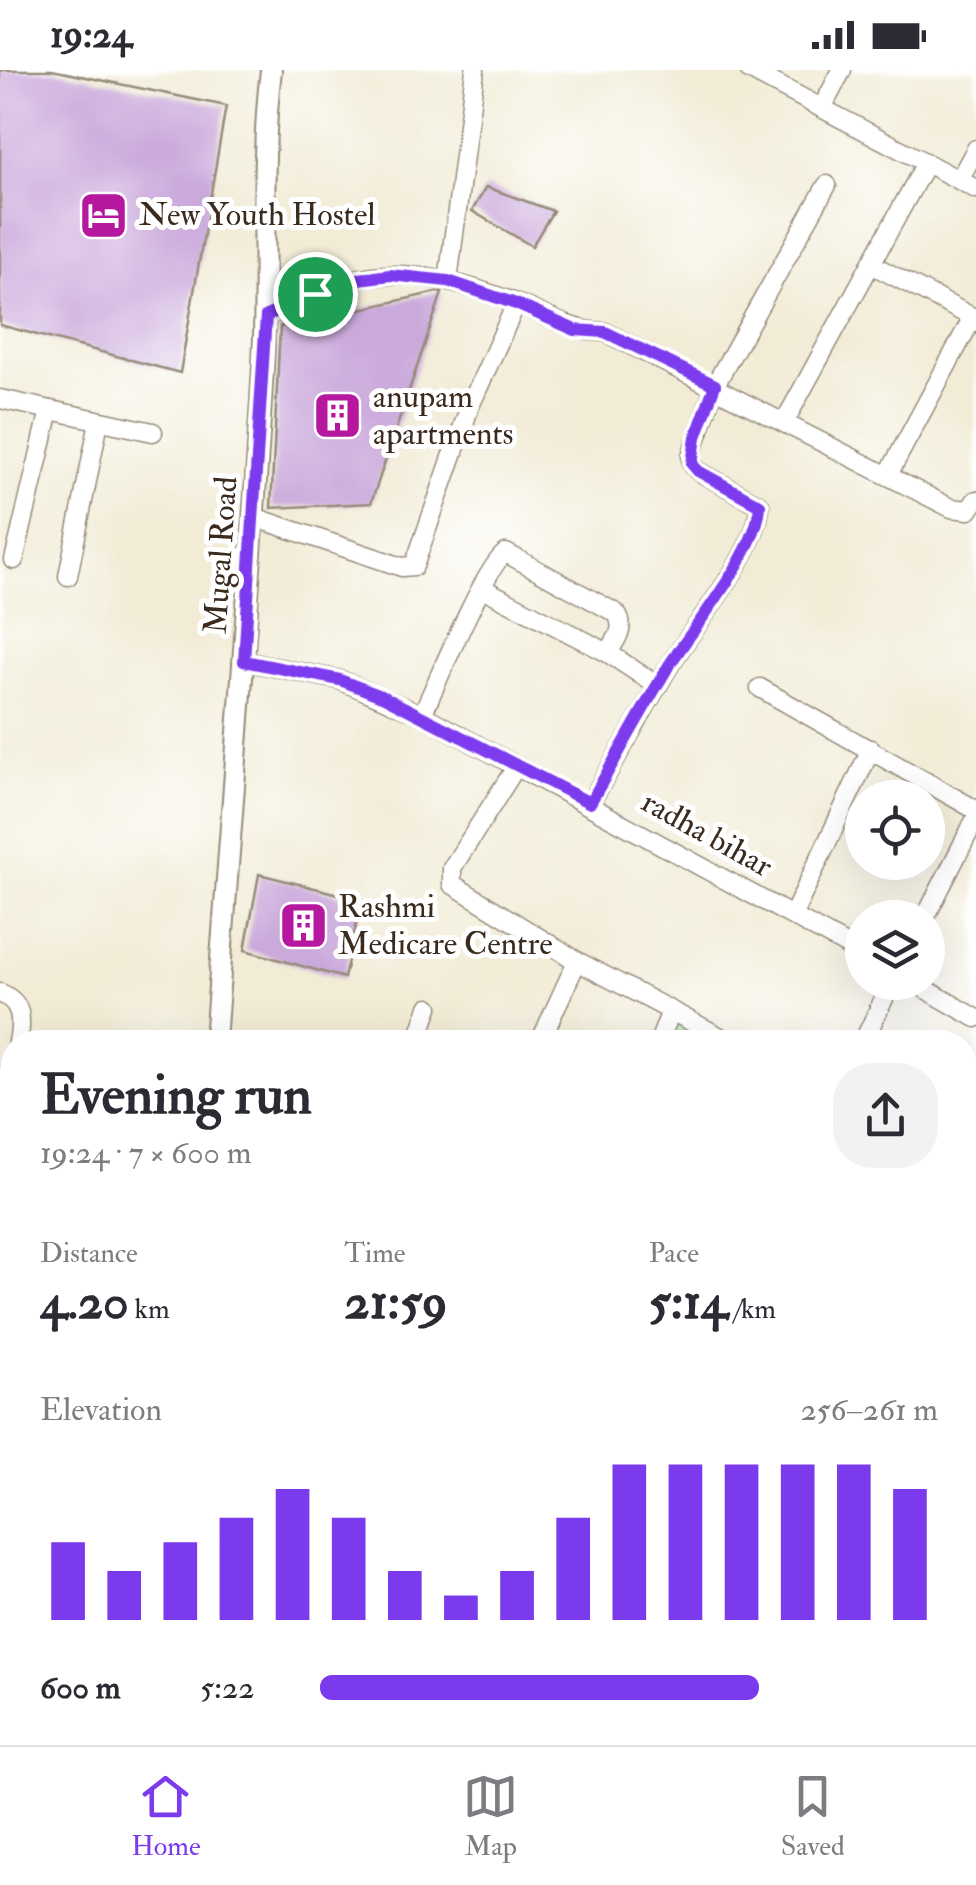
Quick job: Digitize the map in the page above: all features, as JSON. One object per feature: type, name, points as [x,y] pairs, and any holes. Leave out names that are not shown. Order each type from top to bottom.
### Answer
[{"type":"street","name":"Mugal Road","points":[[216,1030],[266,316],[267,106],[271,70]]},
{"type":"street","points":[[448,281],[475,70]]},
{"type":"street","points":[[749,70],[967,184],[976,150]]},
{"type":"street","points":[[822,108],[842,70]]},
{"type":"street","points":[[785,421],[926,163]]},
{"type":"street","points":[[590,803],[658,686],[732,573],[759,520],[760,505],[692,464],[696,437],[715,385],[827,186]]},
{"type":"street","points":[[871,264],[974,318],[888,475]]},
{"type":"street","points":[[266,316],[351,280],[390,275],[448,281],[516,304],[575,330],[605,332],[951,508],[968,510],[976,500]]},
{"type":"street","points":[[254,517],[402,567],[414,566],[470,406],[516,304]]},
{"type":"street","points":[[0,399],[153,432]]},
{"type":"street","points":[[14,560],[50,410]]},
{"type":"street","points":[[68,576],[99,421]]},
{"type":"street","points":[[422,715],[497,557],[506,553],[616,613],[622,621],[621,631],[608,653]]},
{"type":"street","points":[[482,588],[608,653],[658,686]]},
{"type":"street","name":"radha bihar","points":[[244,661],[340,680],[422,715],[845,944]]},
{"type":"street","points":[[760,688],[976,810]]},
{"type":"street","points":[[793,915],[871,749]]},
{"type":"street","points":[[516,766],[452,868],[450,880],[456,888],[577,960],[706,1030]]},
{"type":"street","points":[[934,900],[976,818]]},
{"type":"street","points":[[545,1030],[577,960]]},
{"type":"street","points":[[0,992],[18,1008],[18,1030]]},
{"type":"street","points":[[869,1030],[883,1000]]},
{"type":"street","points":[[945,1000],[976,1018]]},
{"type":"street","points":[[421,1030],[428,1007]]},
{"type":"street","points":[[663,1030],[671,1011]]},
{"type":"green space","points":[[671,1011],[702,1030],[664,1030]]},
{"type":"building","name":"New Youth Hostel","points":[[0,70],[52,70],[226,106],[180,373],[0,325]]},
{"type":"building","points":[[486,187],[553,211],[532,246],[472,211]]},
{"type":"building","name":"anupam apartments","points":[[442,293],[371,503],[271,508],[280,327]]},
{"type":"building","name":"Rashmi Medicare Centre","points":[[259,874],[362,900],[344,978],[245,950]]},
{"type":"place","name":"New Youth Hostel","points":[[104,215]]},
{"type":"place","name":"anupam apartments","points":[[338,415]]},
{"type":"place","name":"Rashmi Medicare Centre","points":[[303,925]]},
{"type":"route","points":[[390,275],[448,281],[516,304],[575,330],[605,332],[715,385],[696,437],[692,464],[760,505],[759,520],[732,573],[668,667],[590,803],[384,697],[340,680],[244,661],[266,316],[315,294],[351,280],[390,275]]}]
